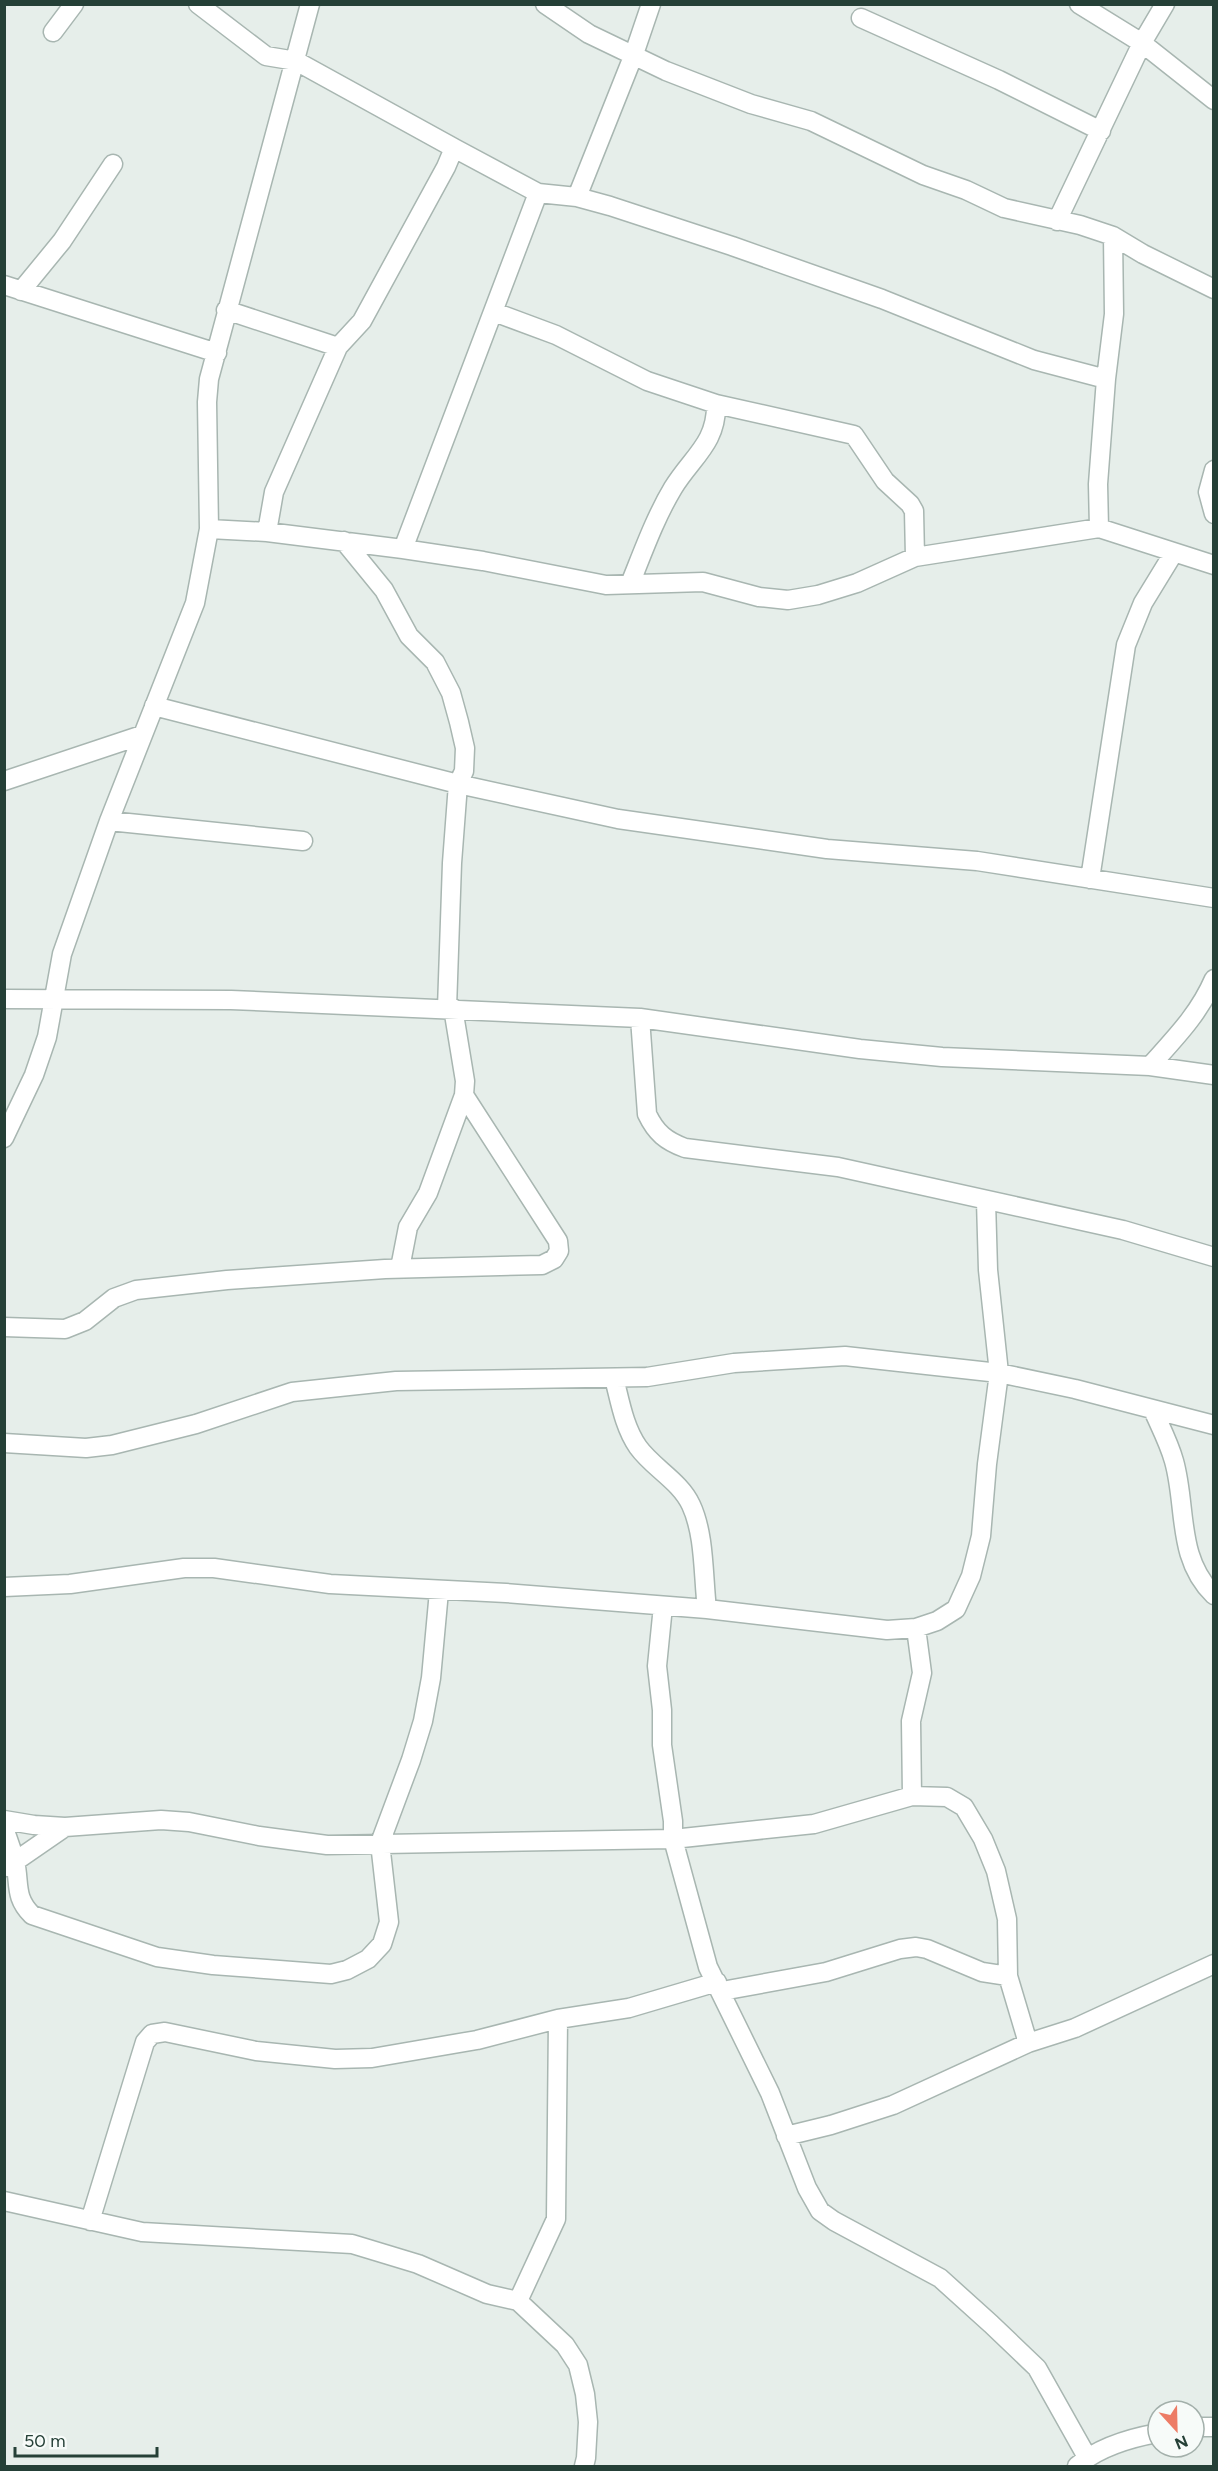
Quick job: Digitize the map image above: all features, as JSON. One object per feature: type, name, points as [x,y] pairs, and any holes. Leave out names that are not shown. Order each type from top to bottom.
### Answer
[{"type":"street","points":[[53,32],[74,4]]},
{"type":"street","points":[[198,4],[266,56],[296,61],[538,193],[576,197],[732,246],[882,299],[1034,360],[1106,379]]},
{"type":"street","points":[[4,1138],[34,1075],[47,1037],[62,954],[142,735],[195,603],[209,529],[207,402],[209,379],[310,4]]},
{"type":"street","points":[[545,4],[589,34],[666,71],[750,104],[811,121],[923,175],[966,190],[1004,208],[1113,236],[1143,254],[1214,289]]},
{"type":"street","points":[[576,197],[634,54],[651,4]]},
{"type":"street","points":[[1079,4],[1142,43],[1214,100]]},
{"type":"street","points":[[1057,220],[1142,43],[1165,4]]},
{"type":"street","points":[[861,18],[999,80],[1101,131]]},
{"type":"street","points":[[267,532],[274,492],[338,347],[362,321],[454,148]]},
{"type":"street","points":[[113,164],[62,241],[13,288],[217,353]]},
{"type":"street","points":[[403,549],[538,193]]},
{"type":"street","points":[[1099,528],[1098,484],[1106,379],[1114,314],[1113,236]]},
{"type":"street","points":[[226,310],[338,347]]},
{"type":"street","points":[[494,312],[556,335],[647,381],[716,404],[854,435],[885,482],[910,504],[914,511],[915,557]]},
{"type":"street","points":[[630,584],[650,535],[674,487],[712,436],[716,404]]},
{"type":"street","points":[[1214,470],[1208,492],[1214,514]]},
{"type":"street","points":[[209,529],[267,532],[403,549],[483,561],[606,585],[703,582],[759,597],[788,600],[818,595],[857,582],[915,557],[1099,528],[1173,554],[1214,565]]},
{"type":"street","points":[[344,541],[384,590],[409,636],[435,662],[451,693],[465,748],[464,771],[458,784],[452,863],[450,1008],[465,1082],[464,1095],[428,1193],[408,1227],[400,1268]]},
{"type":"street","points":[[1090,879],[1126,645],[1143,603],[1173,554]]},
{"type":"street","points":[[154,706],[458,784],[618,819],[827,849],[977,861],[1214,898]]},
{"type":"street","points":[[4,781],[142,735]]},
{"type":"street","points":[[110,821],[303,841]]},
{"type":"street","points":[[1150,1066],[1190,1022],[1214,979]]},
{"type":"street","points":[[4,999],[231,1000],[640,1018],[860,1049],[942,1058],[1150,1066],[1214,1075]]},
{"type":"street","points":[[640,1018],[647,1114],[653,1127],[667,1141],[685,1148],[838,1167],[1123,1230],[1214,1257]]},
{"type":"street","points":[[4,1328],[65,1329],[85,1321],[114,1298],[136,1290],[227,1280],[400,1268],[542,1265],[554,1259],[559,1251],[558,1240],[464,1095]]},
{"type":"street","points":[[4,1587],[70,1584],[194,1568],[214,1568],[330,1584],[506,1593],[663,1605],[887,1630],[916,1628],[937,1621],[956,1609],[971,1576],[981,1536],[987,1464],[999,1373],[988,1270],[986,1201]]},
{"type":"street","points":[[4,1443],[86,1448],[112,1445],[196,1424],[292,1392],[396,1381],[646,1377],[734,1363],[845,1356],[999,1373],[1075,1389],[1214,1425]]},
{"type":"street","points":[[614,1378],[627,1427],[638,1446],[653,1464],[676,1484],[690,1504],[699,1531],[707,1609]]},
{"type":"street","points":[[1153,1410],[1174,1460],[1186,1550],[1198,1574],[1214,1594]]},
{"type":"street","points":[[4,1828],[10,1865],[22,1905],[32,1915],[157,1958],[213,1965],[331,1974],[346,1970],[368,1959],[382,1944],[389,1922],[380,1844],[423,1721],[431,1678],[439,1591]]},
{"type":"street","points":[[663,1605],[657,1666],[662,1710],[662,1746],[673,1821],[673,1839],[702,1950],[770,2093],[807,2188],[820,2211],[834,2221],[940,2278],[1037,2368],[1082,2462],[1132,2438],[1146,2435]]},
{"type":"street","points":[[912,1796],[912,1721],[922,1673],[916,1628]]},
{"type":"street","points":[[4,1821],[65,1827],[161,1820],[189,1822],[311,1844],[673,1839],[814,1824],[912,1796],[947,1797],[964,1807],[983,1839],[996,1871],[1007,1919],[1008,1976],[1028,2043]]},
{"type":"street","points":[[10,1865],[65,1827]]},
{"type":"street","points":[[90,2222],[145,2042],[152,2034],[165,2032],[256,2051],[335,2060],[372,2058],[477,2040],[558,2019],[629,2008],[719,1987],[826,1972],[900,1949],[916,1947],[927,1949],[982,1972],[1008,1976]]},
{"type":"street","points":[[786,2136],[831,2125],[893,2105],[1028,2043],[1075,2028],[1214,1964]]},
{"type":"street","points":[[518,2301],[556,2219],[558,2019]]},
{"type":"street","points":[[4,2201],[142,2232],[352,2244],[418,2264],[487,2294],[518,2301],[565,2345],[578,2365],[585,2394],[588,2422],[584,2466]]}]
